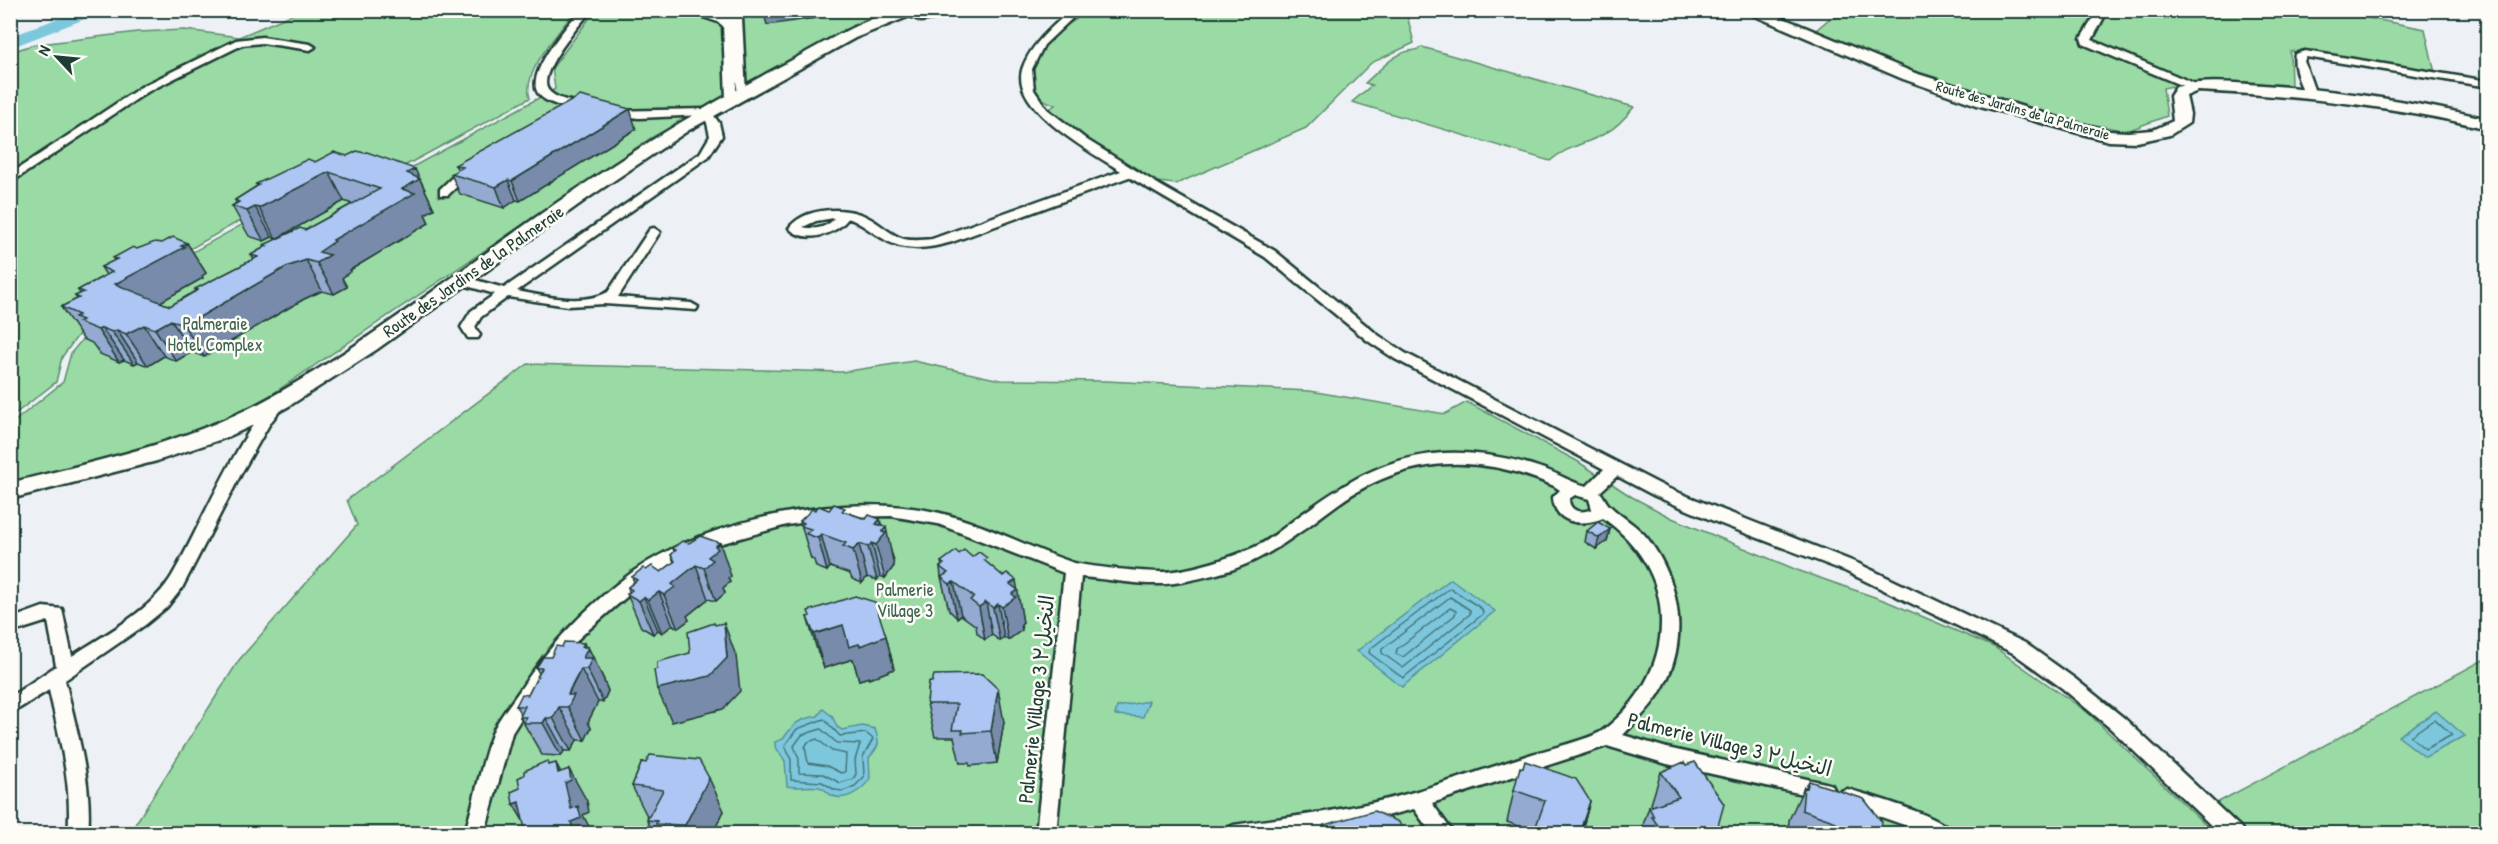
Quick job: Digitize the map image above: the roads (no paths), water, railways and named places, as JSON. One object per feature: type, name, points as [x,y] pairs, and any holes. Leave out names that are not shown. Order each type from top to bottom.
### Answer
[{"type":"street","points":[[473,335],[468,327],[470,322],[486,306],[704,155],[716,136],[713,123],[706,112],[639,115],[592,109],[543,92],[539,86],[540,78],[557,44],[587,10]]},
{"type":"street","points":[[687,10],[726,22],[733,46],[737,95]]},
{"type":"street","points":[[714,10],[738,20],[733,46]]},
{"type":"street","points":[[914,11],[921,18],[977,10]]},
{"type":"street","points":[[1076,10],[1047,37],[1031,59],[1027,69],[1029,90],[1038,105],[1051,117],[1131,172],[1270,254],[1373,338],[1400,356],[1614,469],[1722,518],[1851,567],[2019,648],[2068,683],[2117,723],[2234,834]]},
{"type":"street","points":[[2098,10],[2099,17],[2086,38],[2087,42],[2194,87],[2310,95],[2426,110],[2487,124]]},
{"type":"street","name":"Route des Jardins de la Palmeraie","points":[[10,491],[189,443],[235,425],[280,402],[625,164],[706,112],[870,25],[914,11]]},
{"type":"street","name":"Route des Jardins de la Palmeraie","points":[[1771,14],[1909,76],[2109,136],[2139,138],[2172,129],[2181,123],[2182,114],[2178,96],[2182,90],[2194,87]]},
{"type":"street","points":[[10,180],[45,154],[145,89],[240,42],[262,40],[310,48]]},
{"type":"street","points":[[2310,95],[2299,61],[2299,56],[2305,54],[2487,84]]},
{"type":"street","points":[[561,118],[592,109]]},
{"type":"street","points":[[444,192],[462,172],[477,163]]},
{"type":"street","points":[[840,215],[859,217],[888,238],[926,244],[1131,172]]},
{"type":"street","points":[[604,300],[613,295],[654,232]]},
{"type":"street","points":[[461,279],[504,293],[544,301],[604,300],[691,307]]},
{"type":"street","points":[[10,707],[139,620],[161,602],[176,584],[234,472],[264,420],[280,402]]},
{"type":"street","points":[[478,834],[477,825],[503,732],[536,680],[581,624],[640,576],[699,544],[787,519],[840,511],[891,510],[940,519],[979,532],[1073,570],[1164,578],[1230,564],[1267,548],[1335,498],[1370,476],[1400,466],[1434,459],[1473,459],[1512,465],[1560,482],[1572,490],[1590,492],[1614,469]]},
{"type":"street","points":[[1572,490],[1560,497],[1562,509],[1568,514],[1584,518],[1599,513],[1602,508]]},
{"type":"street","name":"Palmerie Village 3 النخيل٣","points":[[1234,834],[1351,816],[1418,799],[1607,738],[1655,684],[1668,649],[1670,612],[1662,574],[1646,545],[1630,528],[1602,508],[1597,496],[1590,492]]},
{"type":"street","name":"Palmerie Village 3 النخيل٣","points":[[1046,834],[1073,570]]},
{"type":"street","points":[[10,626],[43,614],[56,615],[63,713],[80,824],[78,834]]},
{"type":"street","name":"Palmerie Village 3 النخيل٣","points":[[1607,738],[1667,756],[1796,783],[1847,797],[1916,820],[1943,834]]},
{"type":"street","points":[[1418,799],[1444,834]]},
{"type":"water","points":[[1451,579],[1495,611],[1402,687],[1357,651]]},
{"type":"water","points":[[1149,701],[1143,717],[1115,715],[1117,707]]},
{"type":"water","points":[[823,709],[832,716],[837,727],[842,730],[862,726],[875,729],[877,734],[878,744],[869,758],[870,778],[859,790],[848,796],[836,797],[819,787],[787,786],[785,761],[775,746],[775,742],[783,739],[797,723],[818,716]]},
{"type":"water","points":[[2436,711],[2465,736],[2425,757],[2398,736]]},
{"type":"waterway","points":[[10,43],[94,10]]},
{"type":"park label","name":"Palmeraie Hotel Complex","points":[[215,333]]},
{"type":"park label","name":"Palmerie Village 3","points":[[905,599]]}]
